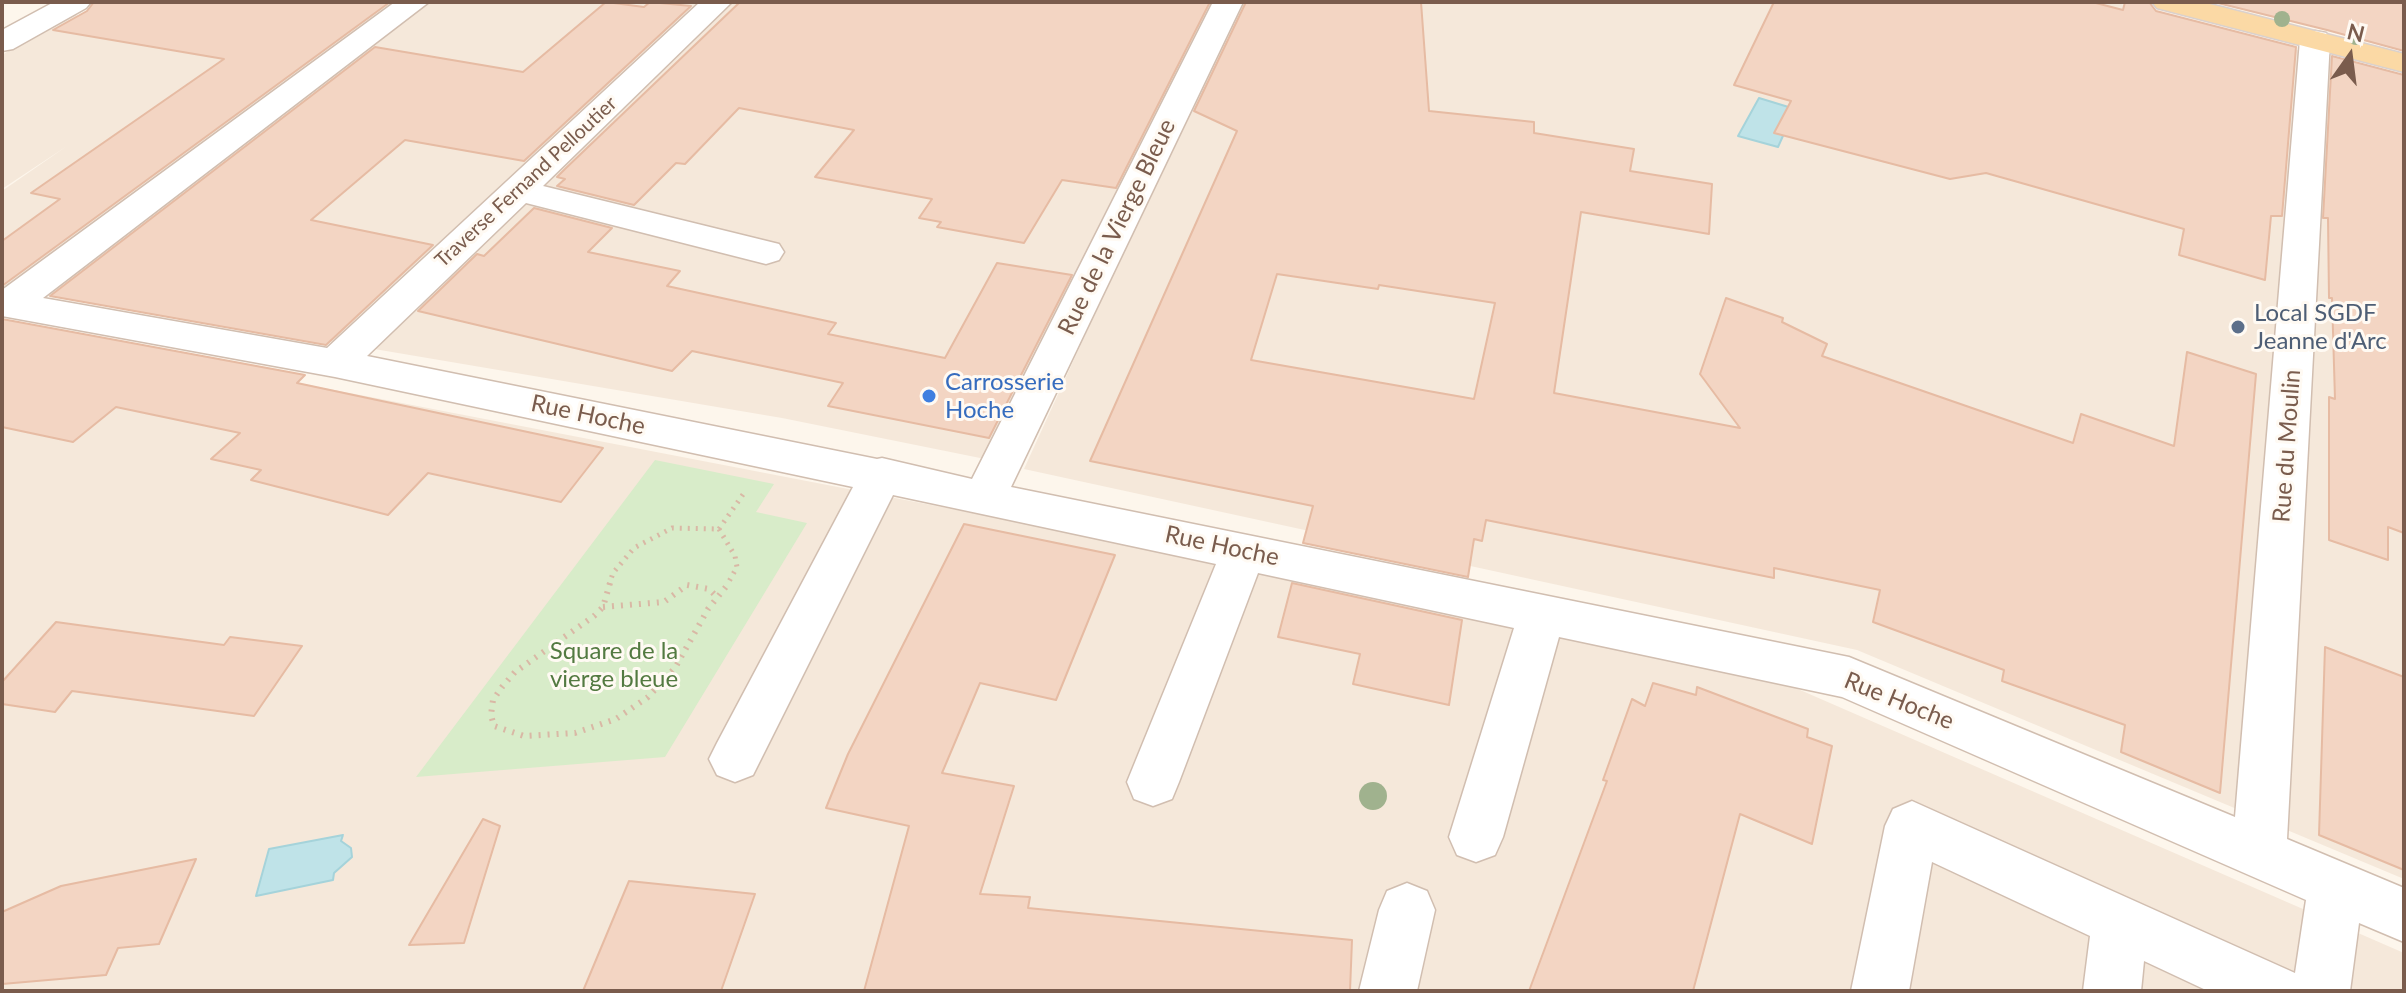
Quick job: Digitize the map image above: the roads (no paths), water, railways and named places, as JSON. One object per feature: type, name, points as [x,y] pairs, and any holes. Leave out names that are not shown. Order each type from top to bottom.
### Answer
[{"type":"main road","points":[[2167,2],[2404,63]]},
{"type":"street","points":[[2,42],[76,2]]},
{"type":"street","points":[[6,303],[414,2]]},
{"type":"street","name":"Traverse Fernand Pelloutier","points":[[335,363],[717,2]]},
{"type":"street","name":"Rue de la Vierge Bleue","points":[[985,496],[1228,2]]},
{"type":"street","name":"Rue du Moulin","points":[[2259,853],[2315,40]]},
{"type":"street","points":[[517,190],[766,252]]},
{"type":"street","name":"Rue Hoche","points":[[6,303],[335,363],[882,474],[1849,678],[2404,915]]},
{"type":"street","points":[[735,759],[882,474]]},
{"type":"street","points":[[1153,782],[1244,551]]},
{"type":"street","points":[[1476,837],[1542,613]]},
{"type":"street","points":[[1880,991],[1912,826],[2273,991]]},
{"type":"street","points":[[2321,991],[2336,886]]},
{"type":"street","points":[[1388,991],[1407,910]]},
{"type":"street","points":[[2112,991],[2120,921]]},
{"type":"water","points":[[1759,98],[1795,109],[1778,147],[1738,136]]},
{"type":"water","points":[[343,835],[341,841],[351,848],[352,857],[334,873],[333,880],[256,896],[269,849]]},
{"type":"place","name":"Local SGDF Jeanne d'Arc","points":[[2238,327]]},
{"type":"place","name":"Carrosserie Hoche","points":[[929,396]]},
{"type":"park label","name":"Square de la vierge bleue","points":[[614,665]]}]
